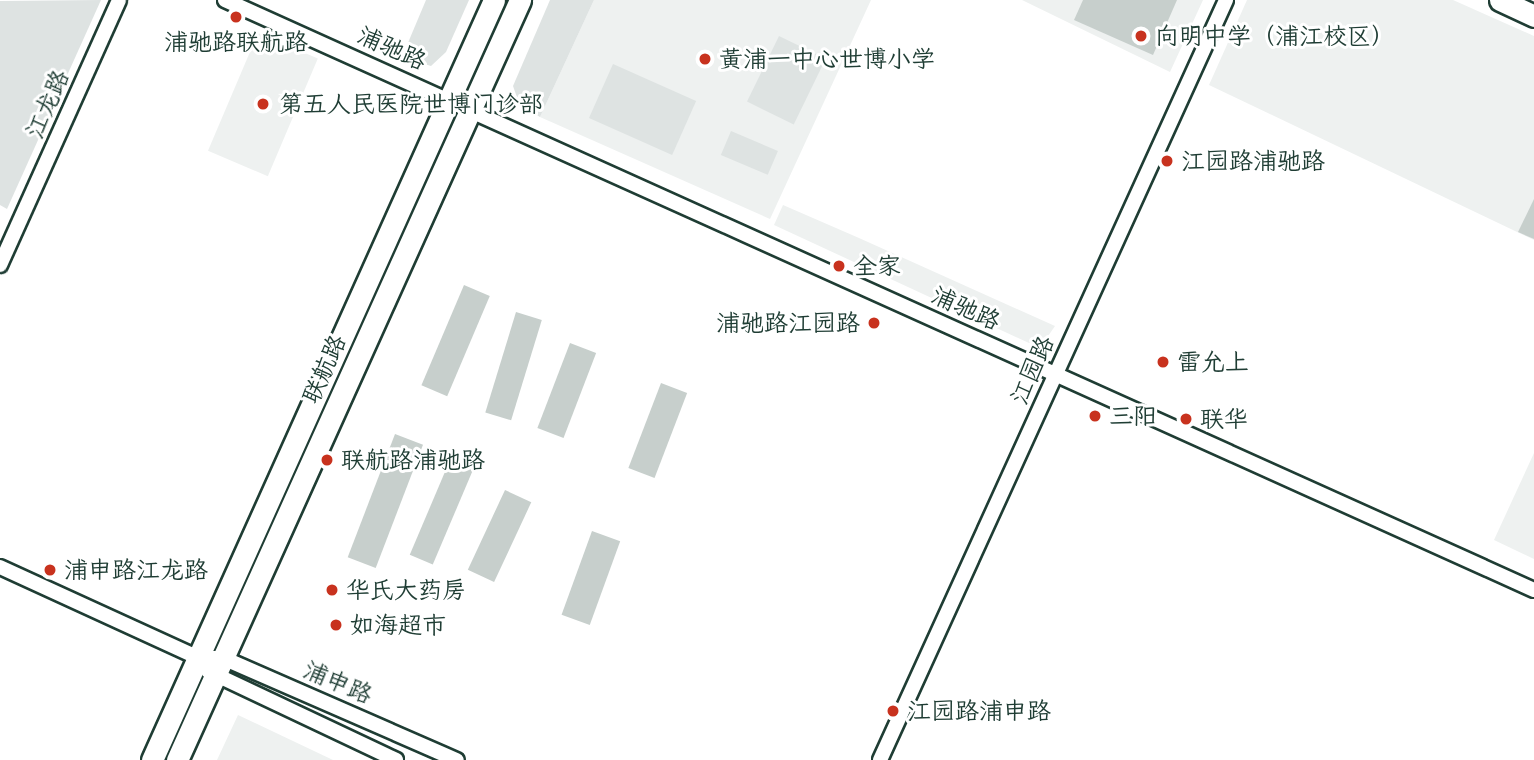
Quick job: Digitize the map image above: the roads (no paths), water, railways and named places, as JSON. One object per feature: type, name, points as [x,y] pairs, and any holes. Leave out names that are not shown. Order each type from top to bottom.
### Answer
[{"type":"street","name":"江龙路","points":[[0,265],[119,0]]},
{"type":"street","name":"浦驰路","points":[[225,0],[450,98],[1534,590]]},
{"type":"street","name":"联航路","points":[[152,760],[494,0]]},
{"type":"street","name":"联航路","points":[[177,760],[520,0]]},
{"type":"street","name":"江园路","points":[[880,760],[1226,0]]},
{"type":"street","points":[[1500,0],[1534,16]]},
{"type":"street","name":"浦申路","points":[[0,567],[199,658],[223,658],[457,760]]},
{"type":"street","name":"浦申路","points":[[199,658],[214,678],[396,760]]},
{"type":"place","name":"浦驰路联航路","points":[[236,17]]},
{"type":"place","name":"向明中学（浦江校区）","points":[[1141,36]]},
{"type":"place","name":"黄浦一中心世博小学","points":[[705,59]]},
{"type":"place","name":"第五人民医院世博门诊部","points":[[263,104]]},
{"type":"place","name":"江园路浦驰路","points":[[1167,161]]},
{"type":"place","name":"全家","points":[[839,266]]},
{"type":"place","name":"浦驰路江园路","points":[[874,323]]},
{"type":"place","name":"雷允上","points":[[1163,362]]},
{"type":"place","name":"三阳","points":[[1095,416]]},
{"type":"place","name":"联华","points":[[1186,419]]},
{"type":"place","name":"联航路浦驰路","points":[[327,460]]},
{"type":"place","name":"浦申路江龙路","points":[[50,570]]},
{"type":"place","name":"华氏大药房","points":[[332,590]]},
{"type":"place","name":"如海超市","points":[[336,625]]},
{"type":"place","name":"江园路浦申路","points":[[893,711]]}]
